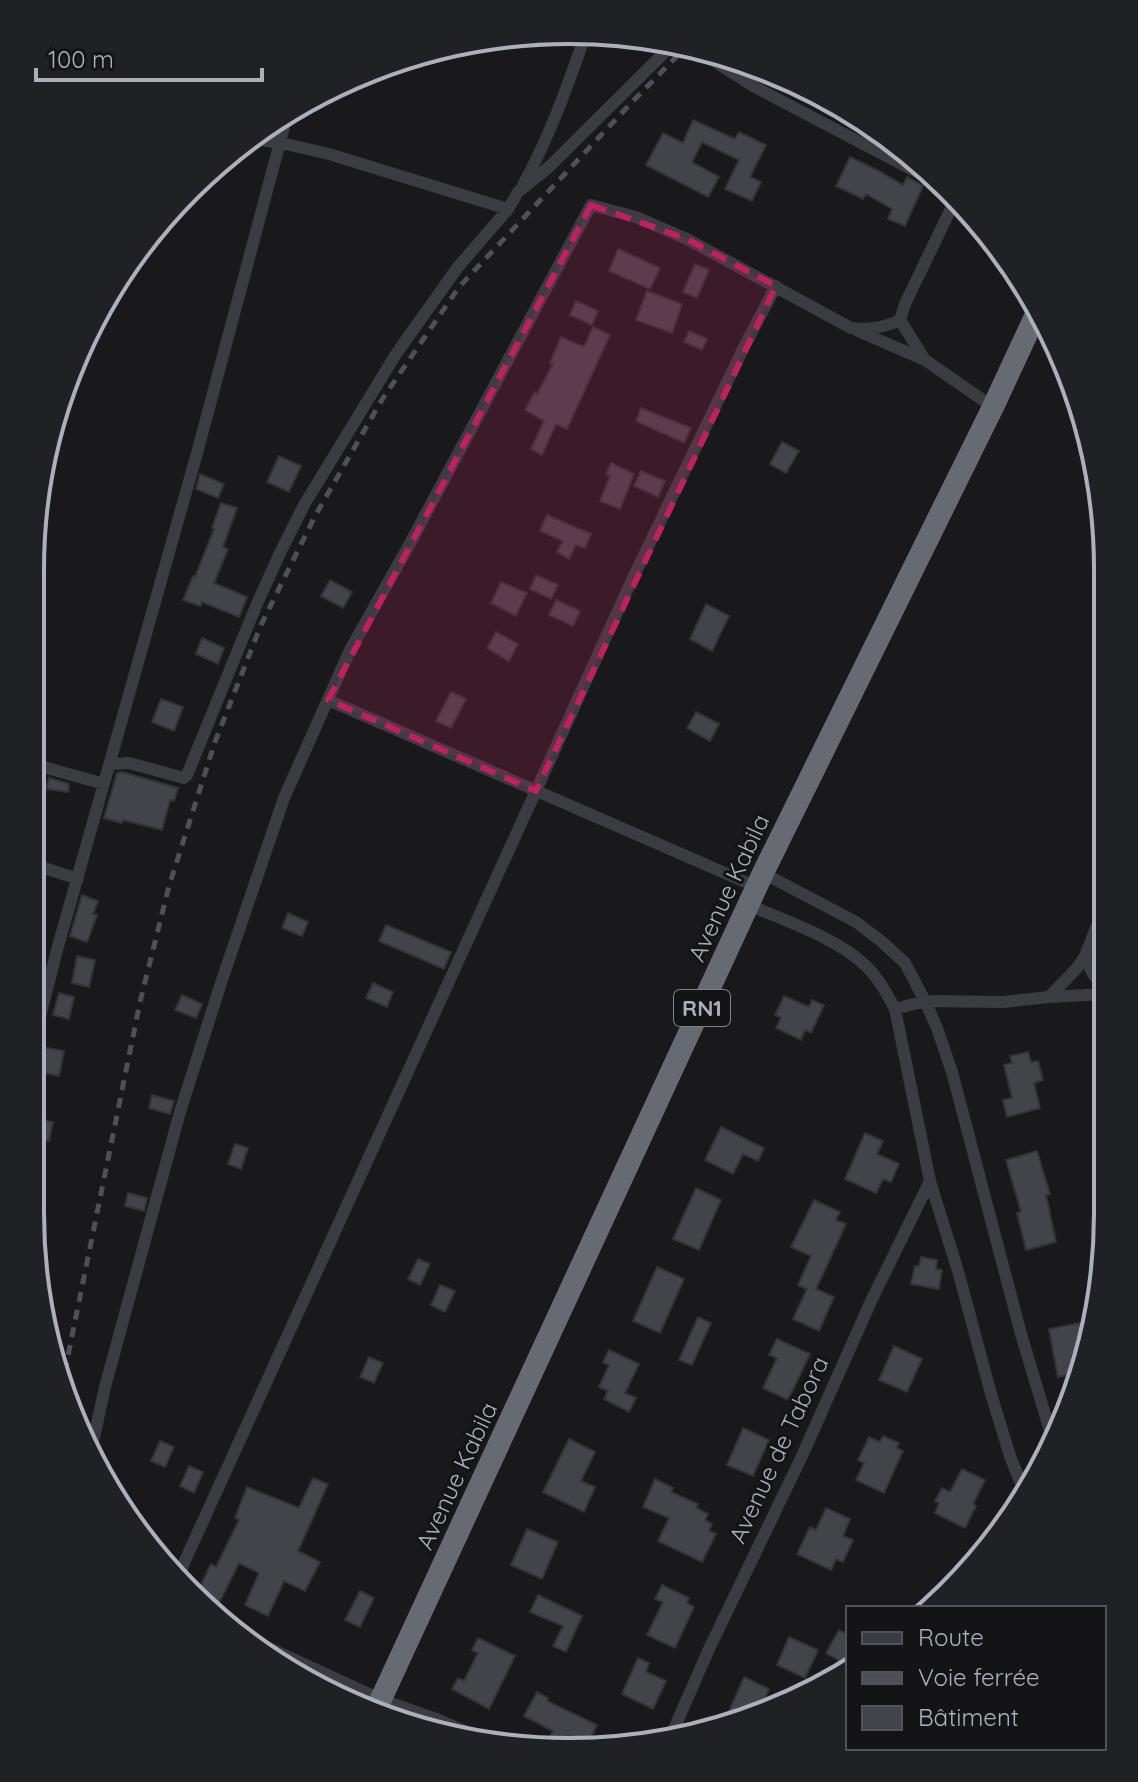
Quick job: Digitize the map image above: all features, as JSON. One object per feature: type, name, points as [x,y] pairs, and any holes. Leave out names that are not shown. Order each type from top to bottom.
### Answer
[{"type":"highway","name":"Avenue Kabila","points":[[380,1702],[757,888],[1032,322]]},
{"type":"street","points":[[110,764],[129,763],[184,778],[187,775],[256,606],[304,505],[396,354],[458,267],[508,209],[542,150],[582,44]]},
{"type":"street","points":[[518,192],[549,167],[664,53]]},
{"type":"street","points":[[725,68],[906,167]]},
{"type":"street","points":[[44,1001],[284,128]]},
{"type":"street","points":[[265,141],[329,154],[508,209]]},
{"type":"street","points":[[94,1436],[162,1176],[216,998],[284,798],[361,628],[408,547],[591,205],[636,217],[687,239],[851,328],[925,360],[993,407]]},
{"type":"street","points":[[925,360],[900,320],[951,209]]},
{"type":"street","points":[[182,1567],[639,566],[776,286]]},
{"type":"street","points":[[851,328],[881,328],[900,320]]},
{"type":"street","points":[[328,700],[757,888],[856,922],[905,963],[937,1028],[952,1072],[1049,1426]]},
{"type":"street","points":[[44,767],[104,784]]},
{"type":"street","points":[[44,868],[78,879]]},
{"type":"street","points":[[757,888],[866,966],[895,1009],[930,1181],[991,1394],[1020,1482]]},
{"type":"street","points":[[1049,997],[1077,968],[1094,933]]},
{"type":"street","points":[[1085,956],[1094,976]]},
{"type":"street","points":[[895,1009],[925,1001],[964,1003],[1094,993]]},
{"type":"street","name":"Avenue de Tabora","points":[[675,1727],[872,1299],[930,1181]]},
{"type":"street","points":[[395,1708],[446,1723]]},
{"type":"highlighted area","points":[[591,205],[687,239],[776,286],[536,791],[328,700]]},
{"type":"building","points":[[693,120],[735,139],[739,132],[766,145],[750,177],[761,182],[752,201],[725,189],[739,160],[702,142],[692,162],[719,177],[708,197],[646,165],[663,133],[683,143]]},
{"type":"building","points":[[850,157],[903,185],[907,177],[923,186],[905,226],[888,219],[892,209],[866,194],[863,199],[836,186]]},
{"type":"building","points":[[618,249],[660,268],[650,289],[609,271]]},
{"type":"building","points":[[695,264],[709,270],[697,298],[683,292]]},
{"type":"building","points":[[647,291],[682,304],[672,333],[636,320]]},
{"type":"building","points":[[576,301],[598,311],[592,325],[570,315]]},
{"type":"building","points":[[593,327],[610,335],[567,429],[556,424],[542,455],[531,449],[544,421],[525,410],[553,364],[550,363],[561,337],[584,347]]},
{"type":"building","points":[[689,331],[707,339],[702,350],[684,342]]},
{"type":"building","points":[[641,408],[691,428],[684,443],[636,421]]},
{"type":"building","points":[[782,442],[799,451],[786,473],[770,464]]},
{"type":"building","points":[[279,456],[301,466],[289,492],[267,482]]},
{"type":"building","points":[[611,463],[634,474],[620,509],[600,501],[610,476],[606,474]]},
{"type":"building","points":[[641,471],[665,481],[658,497],[634,486]]},
{"type":"building","points":[[200,474],[224,484],[218,498],[196,489]]},
{"type":"building","points":[[221,503],[237,508],[223,547],[228,549],[214,583],[247,597],[239,617],[202,602],[200,606],[183,600],[214,529]]},
{"type":"building","points":[[547,515],[591,534],[585,548],[576,545],[569,559],[557,552],[563,541],[540,531]]},
{"type":"building","points":[[536,575],[558,585],[551,599],[530,589]]},
{"type":"building","points":[[330,580],[352,592],[343,608],[321,596]]},
{"type":"building","points":[[501,582],[527,593],[516,616],[491,603]]},
{"type":"building","points":[[556,600],[580,611],[573,626],[549,615]]},
{"type":"building","points":[[706,604],[729,616],[712,651],[690,639]]},
{"type":"building","points":[[496,632],[518,644],[509,661],[487,648]]},
{"type":"building","points":[[202,638],[224,648],[218,664],[196,654]]},
{"type":"building","points":[[451,692],[466,699],[451,728],[436,721]]},
{"type":"building","points":[[161,699],[183,707],[174,731],[152,722]]},
{"type":"building","points":[[696,712],[719,724],[710,741],[687,728]]},
{"type":"building","points":[[117,773],[178,788],[174,801],[170,800],[162,830],[104,818]]},
{"type":"building","points":[[49,778],[69,784],[68,792],[47,789]]},
{"type":"building","points":[[82,895],[98,901],[93,914],[97,915],[87,942],[70,936]]},
{"type":"building","points":[[288,913],[308,922],[302,936],[282,928]]},
{"type":"building","points":[[386,925],[451,952],[444,969],[379,941]]},
{"type":"building","points":[[77,956],[95,960],[89,987],[72,983]]},
{"type":"building","points":[[373,983],[393,992],[387,1007],[366,998]]},
{"type":"building","points":[[59,993],[74,997],[69,1019],[53,1015]]},
{"type":"building","points":[[182,995],[202,1004],[196,1018],[175,1010]]},
{"type":"building","points":[[784,996],[809,1007],[812,1000],[824,1005],[811,1033],[805,1030],[801,1040],[776,1028],[781,1018],[775,1015]]},
{"type":"building","points":[[44,1047],[64,1051],[59,1076],[44,1073]]},
{"type":"building","points":[[1028,1052],[1031,1062],[1038,1061],[1043,1080],[1034,1083],[1040,1108],[1007,1117],[1003,1100],[1012,1098],[1004,1065],[1012,1063],[1010,1056]]},
{"type":"building","points":[[152,1095],[174,1101],[170,1114],[149,1108]]},
{"type":"building","points":[[44,1120],[53,1122],[49,1141],[44,1140]]},
{"type":"building","points":[[721,1127],[764,1148],[758,1161],[743,1154],[733,1174],[705,1160]]},
{"type":"building","points":[[865,1133],[883,1141],[877,1154],[899,1164],[891,1182],[883,1179],[876,1193],[845,1179]]},
{"type":"building","points":[[235,1144],[248,1148],[241,1169],[228,1164]]},
{"type":"building","points":[[1037,1151],[1050,1194],[1046,1195],[1056,1242],[1026,1250],[1017,1213],[1021,1212],[1006,1160]]},
{"type":"building","points":[[696,1188],[721,1200],[699,1250],[673,1239]]},
{"type":"building","points":[[128,1193],[147,1198],[144,1211],[125,1206]]},
{"type":"building","points":[[814,1200],[840,1212],[836,1220],[846,1224],[816,1289],[834,1297],[819,1331],[793,1319],[807,1289],[798,1285],[811,1256],[791,1247]]},
{"type":"building","points":[[921,1257],[937,1260],[936,1269],[942,1270],[939,1289],[911,1284],[915,1266],[919,1266]]},
{"type":"building","points":[[418,1259],[430,1264],[420,1285],[408,1279]]},
{"type":"building","points":[[657,1267],[684,1279],[660,1333],[633,1321]]},
{"type":"building","points":[[440,1285],[455,1291],[445,1312],[431,1305]]},
{"type":"building","points":[[698,1317],[711,1323],[692,1365],[679,1360]]},
{"type":"building","points":[[1080,1323],[1068,1375],[1058,1377],[1049,1329]]},
{"type":"building","points":[[777,1339],[810,1354],[788,1400],[763,1388],[777,1358],[769,1355]]},
{"type":"building","points":[[894,1346],[922,1359],[907,1392],[879,1380]]},
{"type":"building","points":[[609,1350],[639,1364],[625,1393],[636,1398],[629,1412],[604,1399],[608,1391],[599,1387],[609,1365],[603,1362]]},
{"type":"building","points":[[369,1357],[383,1363],[374,1383],[360,1377]]},
{"type":"building","points":[[743,1428],[769,1440],[753,1476],[727,1465]]},
{"type":"building","points":[[883,1436],[899,1443],[897,1448],[903,1451],[884,1493],[856,1480],[864,1463],[858,1460],[869,1437],[880,1442]]},
{"type":"building","points":[[569,1439],[595,1452],[581,1481],[595,1487],[584,1512],[543,1492]]},
{"type":"building","points":[[160,1441],[174,1447],[165,1467],[151,1461]]},
{"type":"building","points":[[189,1466],[203,1472],[194,1493],[180,1486]]},
{"type":"building","points":[[962,1469],[985,1480],[965,1528],[935,1513],[939,1503],[935,1501],[942,1488],[950,1492]]},
{"type":"building","points":[[313,1478],[328,1484],[298,1551],[320,1562],[305,1591],[284,1581],[268,1616],[245,1605],[259,1573],[239,1563],[219,1604],[200,1586],[211,1564],[216,1567],[239,1520],[235,1518],[247,1487],[299,1508]]},
{"type":"building","points":[[655,1479],[673,1488],[671,1492],[698,1504],[696,1508],[708,1514],[705,1520],[712,1524],[709,1531],[716,1534],[702,1562],[658,1541],[669,1518],[643,1507]]},
{"type":"building","points":[[826,1508],[850,1519],[843,1536],[853,1540],[843,1562],[836,1559],[831,1570],[797,1554],[810,1527],[816,1530]]},
{"type":"building","points":[[527,1529],[558,1542],[542,1579],[511,1565]]},
{"type":"building","points":[[662,1585],[689,1598],[687,1603],[694,1607],[675,1648],[647,1635],[663,1602],[655,1599]]},
{"type":"building","points":[[360,1591],[374,1598],[360,1627],[345,1620]]},
{"type":"building","points":[[538,1595],[582,1616],[566,1652],[553,1646],[563,1626],[530,1612]]},
{"type":"building","points":[[839,1630],[846,1634],[846,1656],[842,1662],[826,1653]]},
{"type":"building","points":[[789,1637],[818,1650],[805,1678],[777,1665]]},
{"type":"building","points":[[478,1638],[515,1656],[489,1709],[452,1689],[458,1678],[464,1681],[478,1653],[472,1650]]},
{"type":"building","points":[[638,1658],[649,1663],[646,1672],[666,1681],[653,1709],[622,1694]]},
{"type":"building","points":[[744,1677],[769,1689],[764,1700],[728,1713]]},
{"type":"building","points":[[537,1692],[548,1698],[547,1701],[597,1725],[591,1737],[549,1737],[553,1731],[524,1716]]},
{"type":"railway","points":[[66,1364],[140,1002],[169,886],[215,742],[261,625],[315,516],[383,398],[459,287],[678,56]]}]
